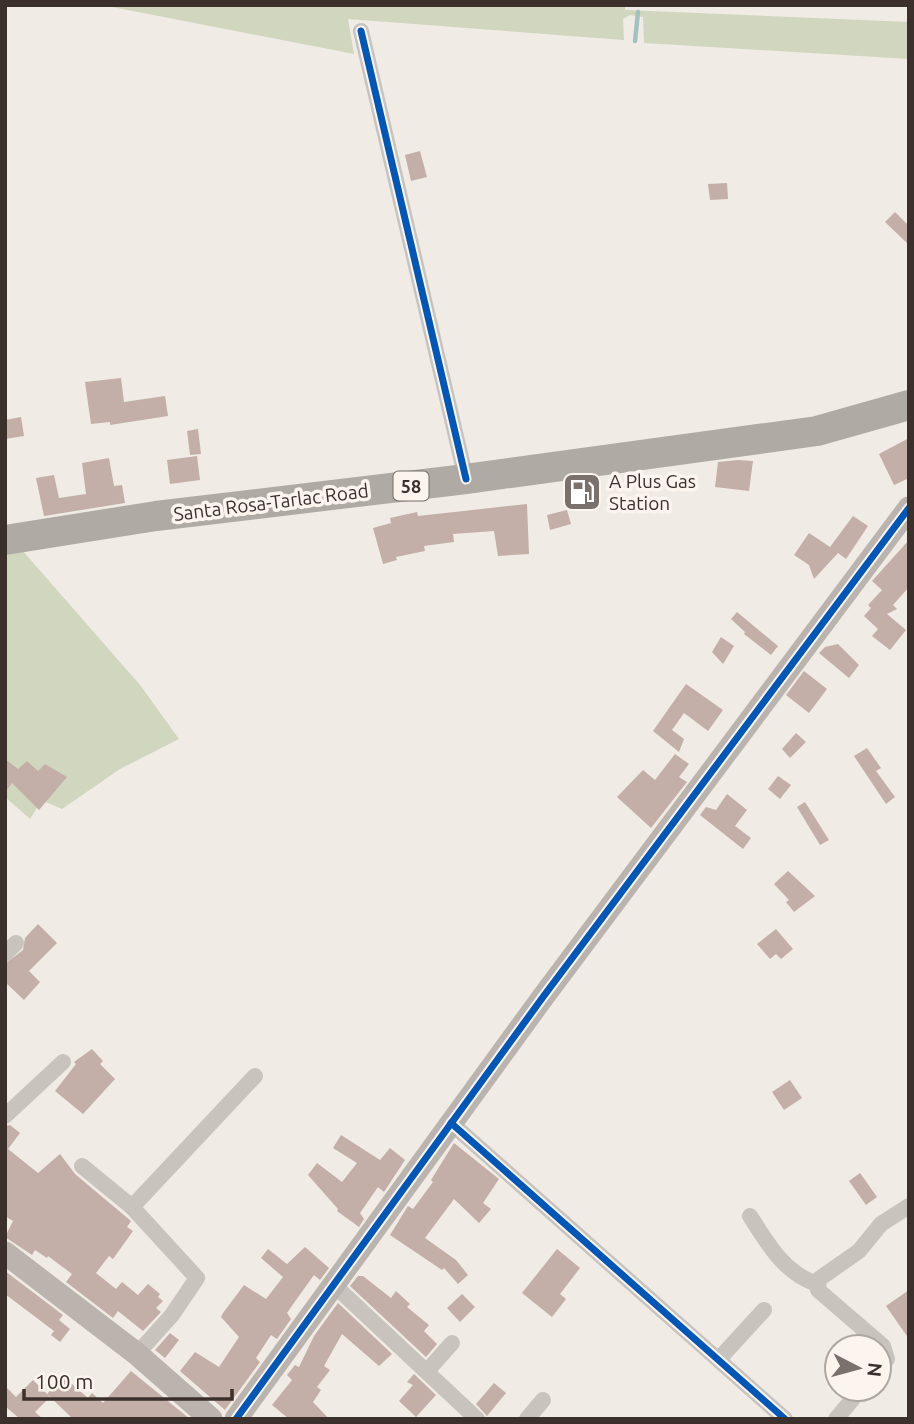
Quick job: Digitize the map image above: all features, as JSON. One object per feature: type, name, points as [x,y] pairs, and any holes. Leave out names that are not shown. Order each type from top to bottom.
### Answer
[{"type":"highway","name":"Santa Rosa-Tarlac Road","points":[[5,540],[156,516],[466,479],[817,431],[909,405]]},
{"type":"street","points":[[361,32],[466,479]]},
{"type":"street","points":[[238,1418],[452,1123],[909,508]]},
{"type":"street","points":[[5,1116],[63,1062]]},
{"type":"street","points":[[132,1207],[255,1076]]},
{"type":"street","points":[[452,1123],[785,1419]]},
{"type":"street","points":[[82,1166],[132,1207],[197,1278],[172,1315],[138,1354]]},
{"type":"street","points":[[868,1333],[818,1290],[817,1284],[819,1279],[859,1251],[881,1224],[909,1206]]},
{"type":"street","points":[[750,1216],[778,1258],[804,1280],[817,1284]]},
{"type":"street","points":[[5,1253],[138,1354],[211,1419]]},
{"type":"street","points":[[335,1286],[428,1370],[477,1419]]},
{"type":"street","points":[[719,1359],[764,1310]]},
{"type":"street","points":[[428,1370],[453,1343]]},
{"type":"street","points":[[527,1419],[543,1400]]},
{"type":"street","points":[[836,1419],[849,1403]]},
{"type":"green space","points":[[102,5],[625,5],[625,10],[909,22],[909,59],[644,43],[643,17],[630,15],[623,19],[624,40],[348,19],[354,54]]},
{"type":"green space","points":[[22,550],[140,685],[179,739],[120,769],[62,809],[46,802],[38,806],[30,819],[5,797],[5,552]]},
{"type":"building","points":[[420,151],[427,177],[411,181],[405,155]]},
{"type":"building","points":[[727,183],[728,199],[710,200],[708,184]]},
{"type":"building","points":[[895,212],[909,226],[909,245],[885,222]]},
{"type":"building","points":[[121,378],[124,402],[165,396],[168,416],[110,425],[110,422],[91,424],[85,382]]},
{"type":"building","points":[[21,417],[24,436],[5,439],[5,420]]},
{"type":"building","points":[[198,429],[201,454],[190,455],[187,431]]},
{"type":"building","points":[[909,438],[909,478],[894,485],[879,454]]},
{"type":"building","points":[[197,456],[200,480],[170,484],[167,460]]},
{"type":"building","points":[[109,458],[114,486],[122,485],[125,503],[44,516],[36,478],[54,475],[59,498],[86,494],[82,463]]},
{"type":"building","points":[[753,461],[749,491],[715,487],[718,462]]},
{"type":"building","points":[[527,504],[529,554],[498,556],[494,531],[453,534],[454,542],[424,546],[425,551],[396,557],[397,560],[383,564],[373,528],[391,523],[390,518],[417,512],[418,516]]},
{"type":"building","points":[[567,510],[571,524],[550,530],[547,515]]},
{"type":"building","points":[[853,516],[868,526],[846,559],[838,553],[814,579],[809,565],[794,555],[809,533],[830,547]]},
{"type":"building","points":[[909,540],[909,587],[893,605],[897,609],[887,614],[906,630],[890,650],[872,636],[878,629],[864,616],[871,608],[868,605],[882,590],[872,581]]},
{"type":"building","points":[[737,612],[778,646],[771,655],[744,634],[731,619]]},
{"type":"building","points":[[721,637],[734,646],[723,664],[712,652]]},
{"type":"building","points":[[838,644],[859,665],[849,678],[819,653],[825,647]]},
{"type":"building","points":[[804,671],[827,689],[809,713],[786,695]]},
{"type":"building","points":[[686,684],[723,710],[708,731],[684,713],[672,730],[684,739],[679,752],[653,731]]},
{"type":"building","points":[[796,733],[806,742],[790,758],[782,749]]},
{"type":"building","points":[[867,748],[881,768],[876,771],[895,797],[886,804],[854,756]]},
{"type":"building","points":[[675,754],[689,764],[679,777],[687,782],[651,828],[617,797],[643,770],[655,780]]},
{"type":"building","points":[[5,759],[18,769],[27,761],[38,771],[45,764],[67,777],[39,810],[12,783],[5,792]]},
{"type":"building","points":[[778,776],[791,785],[780,799],[768,789]]},
{"type":"building","points":[[727,794],[747,810],[735,826],[751,838],[743,849],[700,815],[706,807],[716,810]]},
{"type":"building","points":[[805,802],[829,840],[820,845],[797,807]]},
{"type":"building","points":[[788,871],[815,896],[794,912],[786,902],[789,900],[774,884]]},
{"type":"building","points":[[38,924],[57,943],[29,971],[40,982],[24,1000],[5,982],[5,964],[23,950],[25,938]]},
{"type":"building","points":[[776,929],[793,949],[781,959],[776,954],[770,959],[757,944]]},
{"type":"building","points":[[92,1049],[103,1061],[100,1064],[115,1079],[83,1114],[55,1091],[76,1064],[74,1062]]},
{"type":"building","points":[[790,1080],[802,1098],[784,1110],[772,1092]]},
{"type":"building","points":[[10,1125],[20,1133],[8,1149],[38,1173],[60,1154],[75,1174],[131,1221],[127,1227],[133,1231],[113,1259],[109,1256],[96,1273],[116,1289],[122,1282],[138,1295],[148,1284],[160,1294],[158,1297],[163,1301],[156,1308],[161,1312],[143,1331],[118,1311],[113,1318],[66,1282],[72,1274],[48,1256],[47,1258],[35,1250],[32,1255],[5,1237],[13,1221],[5,1216],[5,1126]]},
{"type":"building","points":[[341,1135],[380,1160],[390,1148],[405,1160],[384,1192],[378,1187],[360,1213],[364,1219],[359,1227],[337,1211],[308,1175],[317,1163],[342,1182],[357,1163],[333,1148]]},
{"type":"building","points":[[454,1143],[499,1179],[483,1203],[491,1209],[479,1223],[454,1199],[425,1238],[456,1260],[468,1275],[458,1284],[444,1268],[442,1270],[390,1235],[408,1206],[413,1209],[433,1182],[431,1180]]},
{"type":"building","points":[[860,1173],[877,1197],[866,1205],[849,1181]]},
{"type":"building","points":[[305,1247],[329,1268],[320,1280],[314,1275],[287,1313],[291,1319],[277,1339],[271,1335],[256,1358],[260,1362],[225,1410],[180,1371],[195,1352],[219,1367],[239,1337],[221,1317],[223,1313],[244,1285],[266,1299],[283,1277],[261,1258],[268,1249],[287,1264]]},
{"type":"building","points":[[557,1249],[580,1268],[560,1294],[566,1299],[552,1317],[522,1293]]},
{"type":"building","points":[[5,1271],[63,1315],[59,1320],[70,1329],[60,1342],[51,1335],[54,1331],[5,1294]]},
{"type":"building","points":[[358,1276],[363,1276],[391,1298],[396,1291],[410,1304],[407,1307],[429,1325],[424,1331],[437,1344],[426,1357],[350,1286]]},
{"type":"building","points":[[909,1290],[909,1339],[886,1306]]},
{"type":"building","points":[[462,1294],[475,1307],[460,1322],[447,1308]]},
{"type":"building","points":[[338,1303],[392,1354],[379,1366],[342,1334],[324,1366],[330,1370],[317,1387],[321,1390],[313,1402],[329,1419],[289,1419],[272,1405],[292,1380],[287,1375],[295,1365],[299,1367],[314,1336]]},
{"type":"building","points":[[170,1333],[179,1340],[165,1358],[155,1350]]},
{"type":"building","points":[[131,1371],[190,1419],[73,1419],[47,1394],[63,1376],[88,1398],[92,1393],[103,1403]]},
{"type":"building","points":[[414,1374],[436,1395],[416,1417],[399,1401],[413,1385],[407,1382]]},
{"type":"building","points":[[33,1380],[50,1397],[35,1412],[43,1419],[20,1419],[5,1406],[5,1386],[16,1397]]},
{"type":"building","points":[[494,1383],[506,1393],[487,1416],[476,1404]]},
{"type":"waterway","points":[[635,41],[638,12]]},
{"type":"cycle path","points":[[361,31],[466,479]]},
{"type":"cycle path","points":[[236,1419],[543,997],[909,508]]},
{"type":"cycle path","points":[[451,1123],[785,1419]]},
{"type":"place","name":"A Plus Gas Station","points":[[582,492]]}]
